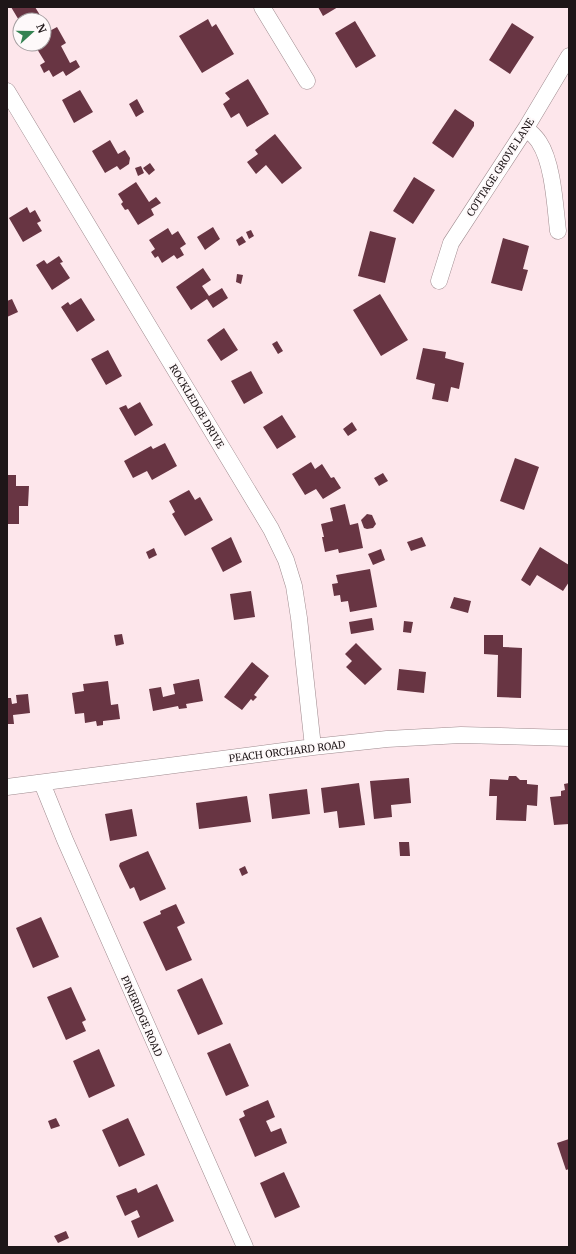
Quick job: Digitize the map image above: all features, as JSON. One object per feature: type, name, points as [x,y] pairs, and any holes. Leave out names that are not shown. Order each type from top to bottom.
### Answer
[{"type":"street","points":[[262,7],[307,81]]},
{"type":"street","name":"COTTAGE GROVE LANE","points":[[439,282],[450,243],[526,128],[569,56]]},
{"type":"street","name":"ROCKLEDGE DRIVE","points":[[7,91],[266,522],[283,554],[294,586],[299,618],[313,747]]},
{"type":"street","points":[[526,128],[539,140],[547,160],[552,182],[558,231]]},
{"type":"street","name":"PEACH ORCHARD ROAD","points":[[7,787],[313,747],[387,739],[461,735],[569,738]]},
{"type":"street","name":"PINERIDGE ROAD","points":[[42,783],[65,840],[245,1247]]},
{"type":"building","points":[[11,7],[35,7],[38,12],[14,12]]},
{"type":"building","points":[[318,7],[338,7],[323,16]]},
{"type":"building","points":[[208,19],[212,27],[216,24],[234,54],[202,73],[179,36]]},
{"type":"building","points":[[355,21],[376,56],[356,68],[335,33]]},
{"type":"building","points":[[512,23],[534,37],[510,74],[489,60]]},
{"type":"building","points":[[57,27],[66,43],[61,46],[70,63],[76,60],[80,67],[66,76],[63,71],[53,77],[49,70],[44,73],[40,65],[45,62],[39,52],[52,52],[52,30]]},
{"type":"building","points":[[248,79],[269,114],[247,127],[239,113],[231,118],[223,104],[230,99],[225,93]]},
{"type":"building","points":[[80,90],[93,112],[74,123],[62,100]]},
{"type":"building","points":[[137,99],[144,112],[136,117],[129,104]]},
{"type":"building","points":[[455,109],[474,122],[474,126],[453,158],[432,143]]},
{"type":"building","points":[[275,134],[302,168],[282,184],[266,165],[256,174],[247,162],[258,154],[255,150]]},
{"type":"building","points":[[110,140],[118,154],[125,150],[130,158],[129,164],[120,170],[117,166],[105,173],[92,151]]},
{"type":"building","points":[[150,163],[155,170],[149,175],[143,168]]},
{"type":"building","points":[[141,166],[144,173],[138,176],[135,168]]},
{"type":"building","points":[[414,177],[435,190],[413,224],[393,211]]},
{"type":"building","points":[[136,182],[149,202],[156,197],[161,203],[151,209],[154,215],[138,225],[128,209],[125,210],[121,204],[123,202],[118,194]]},
{"type":"building","points":[[27,207],[30,213],[35,210],[41,221],[37,223],[42,231],[23,242],[9,218]]},
{"type":"building","points":[[213,227],[220,239],[205,250],[197,237]]},
{"type":"building","points":[[168,228],[172,235],[178,231],[186,244],[180,248],[184,255],[177,259],[174,255],[162,263],[158,256],[155,258],[151,252],[155,249],[149,240]]},
{"type":"building","points":[[251,230],[254,236],[249,239],[246,232]]},
{"type":"building","points":[[370,231],[396,238],[385,283],[358,276]]},
{"type":"building","points":[[242,236],[246,242],[239,246],[236,240]]},
{"type":"building","points":[[503,238],[529,246],[523,269],[528,270],[522,291],[491,283]]},
{"type":"building","points":[[59,256],[63,262],[60,263],[70,278],[52,290],[36,265],[44,260],[47,264]]},
{"type":"building","points":[[203,268],[211,280],[202,286],[209,296],[222,288],[228,298],[213,308],[207,299],[191,310],[176,287]]},
{"type":"building","points":[[237,274],[243,275],[241,284],[236,282]]},
{"type":"building","points":[[380,294],[408,340],[381,356],[353,310]]},
{"type":"building","points":[[81,298],[95,320],[77,332],[61,307],[68,302],[70,305]]},
{"type":"building","points":[[12,299],[18,312],[7,317],[7,301]]},
{"type":"building","points":[[224,328],[238,350],[221,361],[207,340]]},
{"type":"building","points":[[277,341],[283,351],[278,354],[272,344]]},
{"type":"building","points":[[423,348],[446,352],[445,358],[464,363],[459,389],[451,387],[448,402],[432,399],[435,384],[416,379]]},
{"type":"building","points":[[108,350],[122,376],[106,385],[91,359]]},
{"type":"building","points":[[251,371],[263,393],[244,404],[231,381]]},
{"type":"building","points":[[140,402],[153,425],[135,436],[119,408],[126,405],[128,409]]},
{"type":"building","points":[[282,415],[296,437],[277,449],[263,427]]},
{"type":"building","points":[[352,422],[357,430],[348,436],[343,429]]},
{"type":"building","points":[[165,443],[177,466],[152,480],[147,471],[133,478],[124,461],[151,446],[153,449]]},
{"type":"building","points":[[515,458],[539,467],[524,510],[500,501]]},
{"type":"building","points":[[311,462],[315,469],[322,464],[331,478],[334,477],[341,488],[323,499],[316,489],[305,495],[292,474]]},
{"type":"building","points":[[383,473],[388,481],[379,486],[374,478]]},
{"type":"building","points":[[7,475],[16,475],[16,486],[29,486],[28,506],[19,506],[19,524],[7,524]]},
{"type":"building","points":[[189,490],[195,500],[200,497],[213,520],[185,536],[172,514],[175,512],[169,501]]},
{"type":"building","points":[[345,504],[350,525],[358,523],[363,548],[339,553],[338,549],[325,552],[321,524],[333,521],[330,508]]},
{"type":"building","points":[[367,514],[372,515],[376,524],[373,528],[364,528],[361,520]]},
{"type":"building","points":[[231,537],[242,562],[223,572],[211,548]]},
{"type":"building","points":[[422,537],[426,546],[411,551],[407,542]]},
{"type":"building","points":[[540,547],[569,565],[569,582],[563,591],[537,575],[530,586],[521,580]]},
{"type":"building","points":[[154,548],[157,555],[149,559],[146,552]]},
{"type":"building","points":[[381,549],[385,560],[373,565],[368,554]]},
{"type":"building","points":[[370,569],[377,607],[350,612],[348,601],[341,602],[340,595],[334,596],[332,584],[338,583],[336,575]]},
{"type":"building","points":[[251,591],[255,617],[234,620],[230,594]]},
{"type":"building","points":[[454,597],[471,601],[468,613],[450,608]]},
{"type":"building","points":[[372,618],[374,630],[351,634],[349,622]]},
{"type":"building","points":[[404,621],[413,622],[411,633],[403,632]]},
{"type":"building","points":[[122,634],[124,644],[116,646],[114,635]]},
{"type":"building","points":[[484,635],[503,635],[503,647],[522,648],[521,698],[497,697],[498,655],[484,654]]},
{"type":"building","points":[[356,643],[382,669],[365,685],[346,667],[352,661],[345,654]]},
{"type":"building","points":[[252,662],[269,676],[254,695],[257,697],[253,701],[251,699],[242,710],[224,697]]},
{"type":"building","points":[[399,669],[426,672],[424,693],[397,690]]},
{"type":"building","points":[[199,679],[203,701],[186,704],[187,708],[179,709],[178,706],[153,711],[149,689],[161,687],[163,697],[175,694],[173,684]]},
{"type":"building","points":[[108,681],[111,705],[118,704],[120,719],[103,721],[103,725],[97,726],[96,721],[85,723],[84,713],[75,714],[72,693],[84,691],[83,684]]},
{"type":"building","points":[[28,694],[30,713],[13,715],[14,724],[7,724],[7,698],[11,698],[12,704],[17,703],[16,695]]},
{"type":"building","points":[[509,776],[516,776],[520,780],[527,780],[527,784],[538,785],[537,806],[527,805],[526,821],[496,820],[497,796],[489,796],[490,779],[508,780]]},
{"type":"building","points":[[409,778],[411,803],[391,805],[392,817],[374,819],[370,781]]},
{"type":"building","points":[[359,783],[365,825],[339,828],[337,811],[324,813],[321,788]]},
{"type":"building","points":[[569,783],[569,824],[554,825],[550,797],[561,796],[561,791],[565,790],[564,784]]},
{"type":"building","points":[[307,789],[310,814],[272,819],[269,794]]},
{"type":"building","points":[[247,796],[251,822],[199,829],[196,803]]},
{"type":"building","points":[[132,809],[137,836],[110,841],[105,814]]},
{"type":"building","points":[[399,842],[409,842],[410,856],[400,856]]},
{"type":"building","points":[[148,851],[166,889],[140,901],[134,887],[130,889],[119,866],[120,863]]},
{"type":"building","points":[[245,866],[248,873],[242,876],[239,869]]},
{"type":"building","points":[[176,904],[185,923],[177,927],[192,960],[166,971],[143,922],[161,914],[160,911]]},
{"type":"building","points":[[41,917],[59,957],[33,968],[16,928]]},
{"type":"building","points":[[202,978],[223,1024],[198,1035],[177,990]]},
{"type":"building","points":[[71,987],[86,1020],[82,1022],[86,1031],[66,1040],[47,997]]},
{"type":"building","points":[[230,1043],[249,1086],[226,1096],[207,1053]]},
{"type":"building","points":[[99,1049],[115,1086],[89,1098],[73,1061]]},
{"type":"building","points":[[268,1100],[275,1117],[266,1121],[271,1132],[281,1128],[287,1143],[255,1157],[239,1119],[245,1116],[243,1111]]},
{"type":"building","points":[[56,1118],[60,1126],[51,1129],[48,1121]]},
{"type":"building","points":[[128,1118],[145,1155],[119,1167],[102,1130]]},
{"type":"building","points":[[569,1139],[569,1169],[566,1170],[557,1143]]},
{"type":"building","points":[[284,1172],[300,1207],[275,1218],[260,1183]]},
{"type":"building","points":[[157,1184],[174,1221],[138,1238],[131,1221],[140,1217],[137,1210],[125,1216],[116,1196],[136,1188],[138,1193]]},
{"type":"building","points":[[66,1231],[69,1238],[58,1243],[54,1236]]}]
